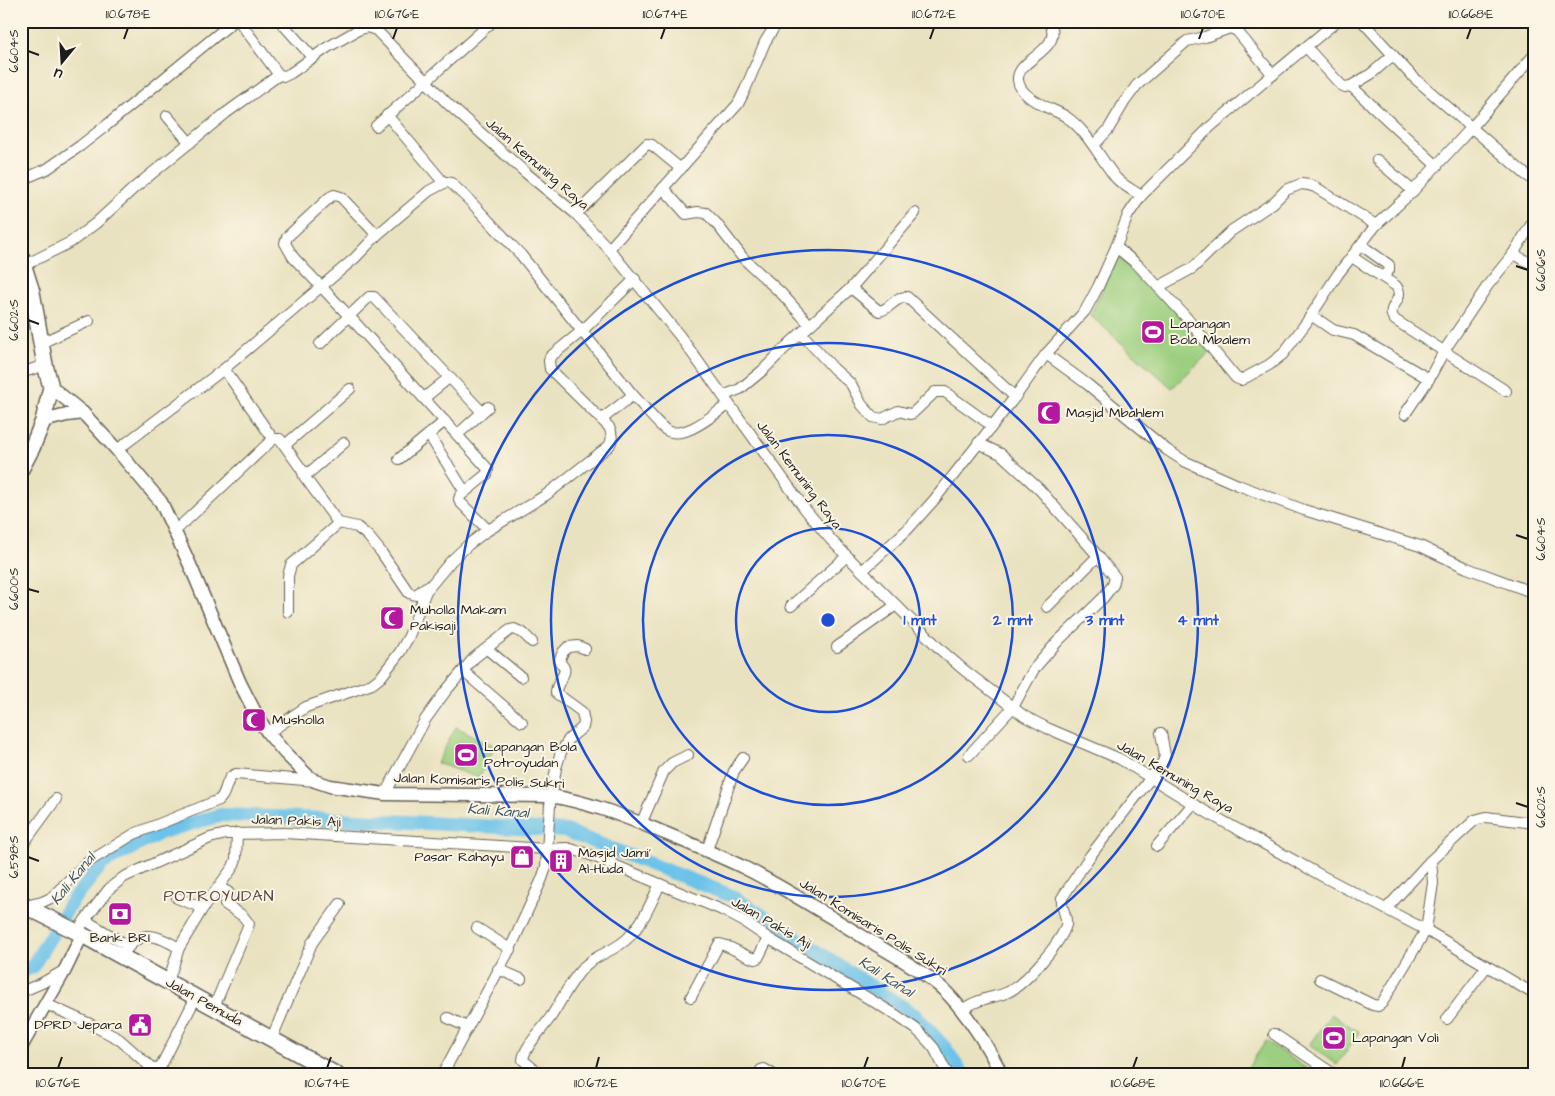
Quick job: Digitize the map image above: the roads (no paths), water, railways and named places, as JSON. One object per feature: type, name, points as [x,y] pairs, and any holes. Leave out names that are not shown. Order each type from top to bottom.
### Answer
[{"type":"highway","points":[[21,469],[43,421],[51,387],[45,366],[32,292],[22,261]]},
{"type":"highway","name":"Jalan Pemuda","points":[[27,906],[125,952],[168,982],[329,1073]]},
{"type":"main road","name":"Jalan Komisaris Polis Sukri","points":[[51,387],[83,413],[161,502],[240,683],[258,718],[285,753],[315,781],[344,788],[385,794],[551,801],[574,800],[707,850],[778,885],[900,959],[943,989],[961,1010],[984,1043],[1002,1075]]},
{"type":"main road","points":[[43,421],[67,414],[83,413]]},
{"type":"main road","points":[[21,1047],[65,970],[79,929]]},
{"type":"street","points":[[21,180],[47,169],[80,146],[234,21]]},
{"type":"street","points":[[239,21],[279,76]]},
{"type":"street","points":[[280,21],[312,58]]},
{"type":"street","points":[[376,126],[493,21]]},
{"type":"street","points":[[609,249],[738,104],[765,42],[778,21]]},
{"type":"street","points":[[1049,21],[1052,28],[1049,42],[1021,70],[1018,81],[1023,92],[1066,117],[1081,130],[1094,145],[1118,180],[1140,196]]},
{"type":"street","points":[[862,571],[908,530],[972,453],[1046,354],[1079,318],[1092,299],[1126,220],[1140,196],[1210,127],[1337,21]]},
{"type":"street","points":[[1362,21],[1411,75],[1534,180]]},
{"type":"street","name":"Jalan Kemuning Raya","points":[[22,261],[72,242],[134,188],[226,113],[279,76],[291,74],[328,47],[358,30],[372,27],[384,37],[425,81],[526,173],[576,214],[609,249],[662,313],[805,509],[847,556],[950,658],[1024,716],[1120,759],[1193,804],[1300,864],[1387,908],[1534,994]]},
{"type":"street","points":[[1094,145],[1108,130],[1125,101],[1138,85],[1187,41],[1230,28],[1237,32],[1273,76]]},
{"type":"street","points":[[1306,48],[1345,87],[1351,86],[1370,74],[1393,55]]},
{"type":"street","points":[[1116,247],[1138,265],[1185,316],[1236,378],[1240,380],[1262,370],[1276,360],[1290,344],[1338,274],[1376,224],[1413,191],[1437,166],[1534,55]]},
{"type":"street","points":[[1351,86],[1437,166]]},
{"type":"street","points":[[167,116],[190,143]]},
{"type":"street","points":[[387,116],[443,182]]},
{"type":"street","points":[[576,214],[648,144],[652,145],[681,169]]},
{"type":"street","points":[[1377,160],[1413,191]]},
{"type":"street","points":[[117,450],[224,369],[322,287],[355,258],[377,235],[428,191],[443,182],[451,183],[522,255],[633,395],[662,427],[676,433],[690,430],[755,377],[850,288],[915,213]]},
{"type":"street","points":[[1158,288],[1193,268],[1231,231],[1273,203],[1286,190],[1294,186],[1301,184],[1315,187],[1376,224]]},
{"type":"street","points":[[663,188],[686,214],[706,213],[743,258],[782,294],[810,325]]},
{"type":"street","points":[[377,235],[337,195],[330,196],[287,237],[285,242],[293,257],[350,316],[488,469],[486,475],[459,498],[460,502],[488,530]]},
{"type":"street","points":[[1405,414],[1429,379],[1444,351],[1488,286],[1513,254],[1534,220]]},
{"type":"street","points":[[1361,245],[1389,265],[1389,270],[1383,277]]},
{"type":"street","points":[[1513,254],[1534,265]]},
{"type":"street","points":[[1352,257],[1396,286],[1400,296],[1392,309],[1392,316],[1506,391]]},
{"type":"street","points":[[268,733],[306,708],[372,684],[378,680],[400,652],[409,636],[422,600],[431,584],[456,555],[488,530],[546,494],[609,446],[612,433],[609,427],[550,368],[549,361],[550,357],[582,331],[635,279]]},
{"type":"street","points":[[850,288],[879,311],[884,310],[900,298],[907,297],[1015,397]]},
{"type":"street","points":[[320,344],[369,297],[374,297],[450,377],[485,409],[457,434]]},
{"type":"street","points":[[1311,315],[1333,330],[1354,335],[1429,379]]},
{"type":"street","points":[[41,343],[89,321]]},
{"type":"street","points":[[801,333],[834,369],[851,384],[862,405],[873,417],[882,419],[898,411],[913,413],[935,392],[945,392],[992,426]]},
{"type":"street","points":[[1046,354],[1167,450],[1184,461],[1271,498],[1420,546],[1467,568],[1534,593]]},
{"type":"street","points":[[21,373],[45,366]]},
{"type":"street","points":[[224,369],[273,439]]},
{"type":"street","points":[[424,398],[450,377]]},
{"type":"street","points":[[285,445],[350,390]]},
{"type":"street","points":[[602,419],[633,395]]},
{"type":"street","points":[[400,459],[445,421]]},
{"type":"street","points":[[429,435],[465,492]]},
{"type":"street","points":[[175,531],[273,439],[278,438],[285,445],[319,498],[336,520],[357,527],[368,536],[409,593],[416,595],[431,584]]},
{"type":"street","points":[[302,470],[310,472],[344,443]]},
{"type":"street","points":[[969,755],[1013,707],[1034,669],[1058,641],[1103,598],[1113,585],[1115,576],[1054,504],[1033,483],[1001,454],[978,443]]},
{"type":"street","points":[[288,612],[288,576],[291,565],[339,522]]},
{"type":"street","points":[[791,606],[847,556]]},
{"type":"street","points":[[1047,607],[1098,556]]},
{"type":"street","points":[[837,647],[896,605]]},
{"type":"street","points":[[385,794],[425,720],[474,658],[510,630],[514,629],[523,633],[532,642]]},
{"type":"street","points":[[442,1075],[510,948],[539,887],[546,867],[551,801],[556,768],[569,739],[583,726],[584,722],[582,712],[556,693],[556,687],[565,672],[559,658],[568,647],[578,646],[585,649]]},
{"type":"street","points":[[487,649],[521,676]]},
{"type":"street","points":[[463,671],[522,722]]},
{"type":"street","points":[[961,1010],[1015,987],[1025,980],[1052,950],[1066,925],[1061,907],[1062,898],[1090,856],[1161,766],[1164,759],[1161,733]]},
{"type":"street","points":[[641,824],[664,771],[672,763],[688,755]]},
{"type":"street","points":[[707,850],[734,771],[743,758]]},
{"type":"street","points":[[27,906],[51,898],[85,864],[134,834],[219,800],[224,794],[226,785],[232,775],[315,781]]},
{"type":"street","points":[[21,847],[56,799]]},
{"type":"street","points":[[1157,846],[1193,804]]},
{"type":"street","points":[[1387,908],[1471,822],[1486,817],[1534,823]]},
{"type":"street","points":[[168,982],[179,948],[203,908],[233,867],[236,859],[237,833]]},
{"type":"street","name":"Jalan Pakis Aji","points":[[79,929],[109,889],[124,877],[210,838],[226,834],[285,833],[567,848],[660,884],[743,921],[916,1028],[934,1048],[948,1075]]},
{"type":"street","points":[[1320,979],[1373,1005],[1378,1006],[1382,1003],[1426,930],[1433,882],[1431,861]]},
{"type":"street","points":[[536,1075],[536,1070],[523,1060],[532,1042],[550,1019],[585,966],[622,944],[634,931],[644,918],[660,884]]},
{"type":"street","points":[[214,1007],[249,924],[243,916],[225,904],[228,892],[219,887]]},
{"type":"street","points":[[177,898],[203,908]]},
{"type":"street","points":[[271,1040],[312,943],[340,904]]},
{"type":"street","points":[[477,928],[510,948]]},
{"type":"street","points":[[125,952],[136,939],[149,936],[166,940],[179,948]]},
{"type":"street","points":[[691,997],[719,944],[723,944],[736,952],[756,959],[768,938]]},
{"type":"street","points":[[1447,1019],[1487,966]]},
{"type":"street","points":[[498,969],[520,979]]},
{"type":"street","points":[[21,992],[65,970]]},
{"type":"street","points":[[46,1004],[119,1039],[153,1069],[158,1071],[196,997]]},
{"type":"street","points":[[448,1018],[467,1027]]},
{"type":"street","points":[[1274,1034],[1334,1075]]},
{"type":"street","points":[[759,1075],[764,1069],[774,1075]]},
{"type":"waterway","name":"Kali Kanal","points":[[21,972],[32,967],[72,901],[103,863],[162,832],[221,815],[410,822],[566,831],[732,896],[915,1015],[946,1049],[963,1075]]},
{"type":"place","name":"Lapangan Bola Mbalem","points":[[1153,332]]},
{"type":"place","name":"Masjid Mbahlem","points":[[1049,413]]},
{"type":"place","name":"Muholla Makam Pakisaji","points":[[392,618]]},
{"type":"place","name":"Musholla","points":[[254,720]]},
{"type":"place","name":"Lapangan Bola Potroyudan","points":[[466,755]]},
{"type":"place","name":"Pasar Rahayu","points":[[522,857]]},
{"type":"place","name":"Masjid Jami' Al-Huda","points":[[561,861]]},
{"type":"place","name":"Bank BRI","points":[[120,914]]},
{"type":"place","name":"DPRD Jepara","points":[[140,1025]]},
{"type":"place","name":"Lapangan Voli","points":[[1334,1038]]},
{"type":"district","name":"POTROYUDAN","points":[[219,896]]}]
